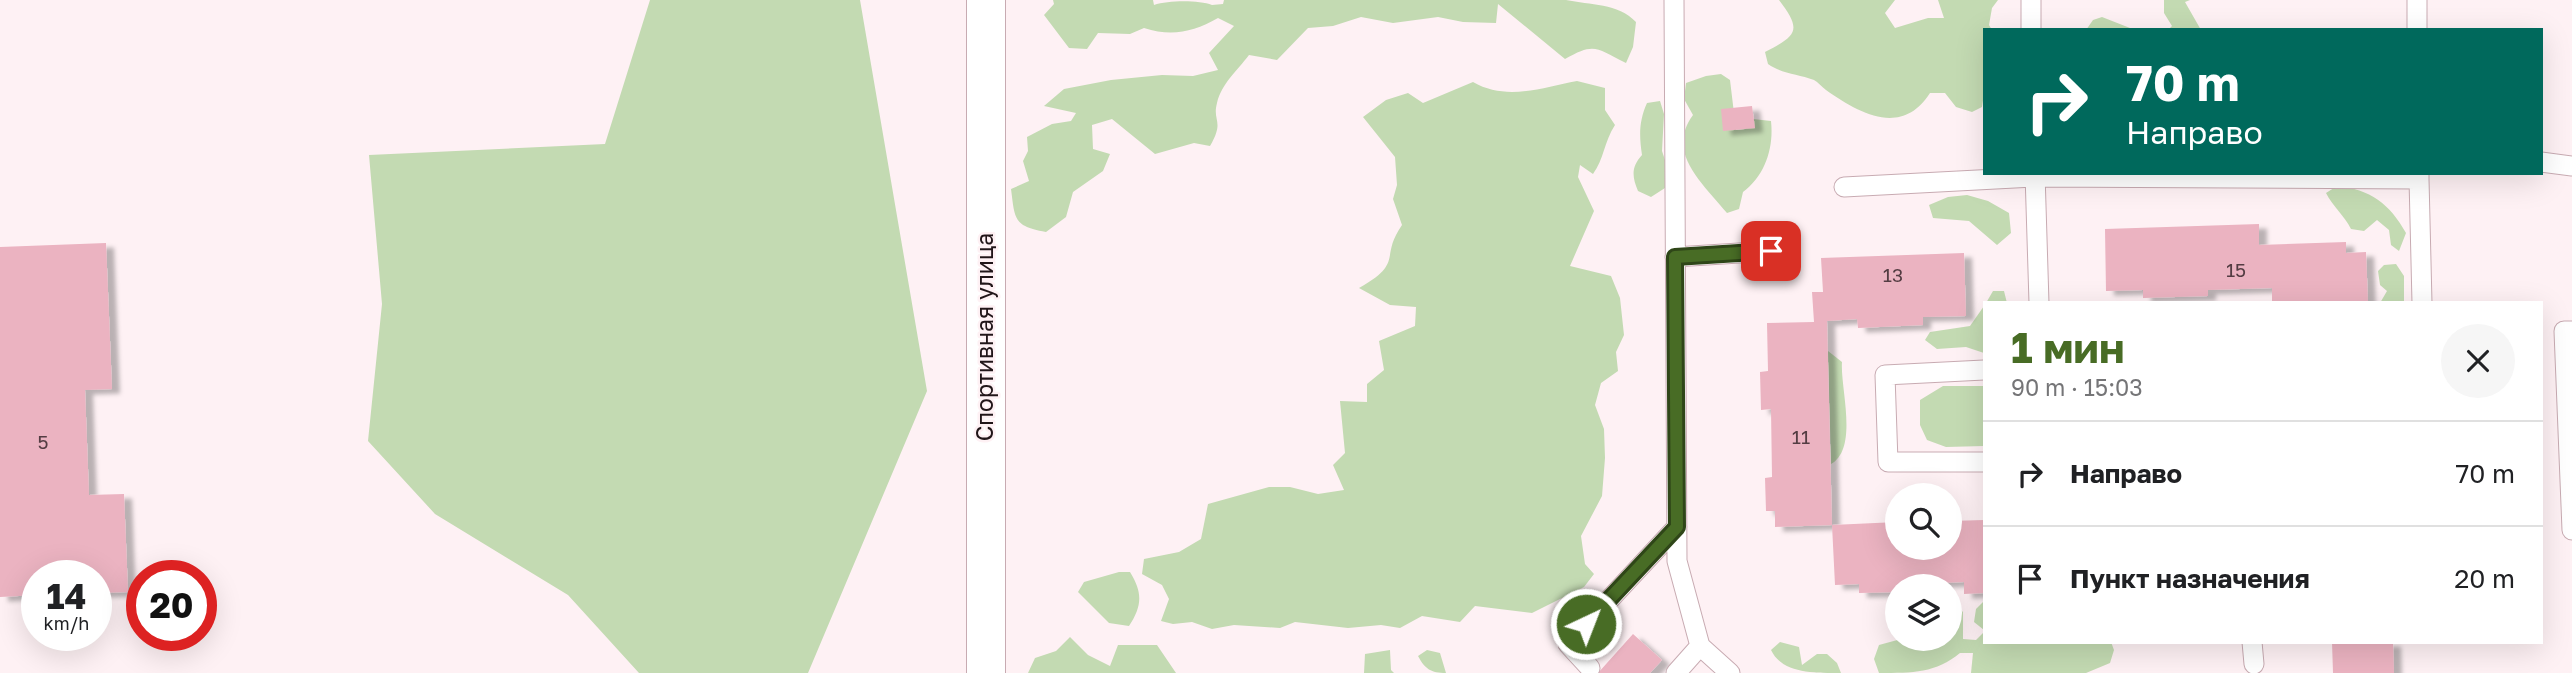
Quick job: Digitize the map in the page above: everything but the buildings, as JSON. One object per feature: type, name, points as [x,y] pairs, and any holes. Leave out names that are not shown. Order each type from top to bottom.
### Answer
[{"type":"street","name":"Спортивная улица","points":[[986,0],[986,673]]},
{"type":"lane","points":[[1674,0],[1677,561],[1700,646],[1730,673]]},
{"type":"lane","points":[[2031,0],[2031,28]]},
{"type":"lane","points":[[2417,0],[2417,28]]},
{"type":"lane","points":[[2543,162],[2572,166]]},
{"type":"lane","points":[[2036,175],[2039,301]]},
{"type":"lane","points":[[1844,187],[2036,175],[2419,176],[2422,301]]},
{"type":"lane","points":[[1675,257],[1771,251]]},
{"type":"lane","points":[[2572,331],[2564,331],[2572,530]]},
{"type":"lane","points":[[1983,370],[1885,375],[1888,462],[1983,462]]},
{"type":"lane","points":[[1590,668],[1568,644],[1677,527]]},
{"type":"lane","points":[[2252,644],[2254,664]]},
{"type":"lane","points":[[1676,673],[1700,646]]},
{"type":"green space","points":[[650,0],[860,0],[927,391],[808,673],[639,673],[568,595],[435,514],[368,441],[382,304],[369,155],[605,144]]},
{"type":"green space","points":[[1053,0],[1153,0],[1154,5],[1184,1],[1212,5],[1223,4],[1224,0],[1566,0],[1612,8],[1636,22],[1633,47],[1626,63],[1596,49],[1583,50],[1565,59],[1498,4],[1496,23],[1463,22],[1438,17],[1393,23],[1361,17],[1333,26],[1308,28],[1277,60],[1249,55],[1219,96],[1216,109],[1217,131],[1210,146],[1194,143],[1155,154],[1112,119],[1092,125],[1093,149],[1110,154],[1103,171],[1073,192],[1066,217],[1046,232],[1021,224],[1015,214],[1011,189],[1029,181],[1023,161],[1028,151],[1027,137],[1052,124],[1071,121],[1076,113],[1044,106],[1064,89],[1111,80],[1162,75],[1193,76],[1218,70],[1209,53],[1234,26],[1218,18],[1182,32],[1144,28],[1130,34],[1098,33],[1087,49],[1069,48],[1044,15],[1054,4]]},
{"type":"green space","points":[[1779,0],[1895,0],[1885,13],[1895,28],[1928,18],[1944,18],[1938,0],[1998,0],[1992,8],[1991,28],[1983,28],[1982,107],[1972,112],[1956,107],[1945,93],[1930,93],[1919,106],[1894,118],[1880,117],[1853,107],[1814,80],[1784,72],[1768,64],[1765,52],[1790,36],[1793,31],[1791,18]]},
{"type":"green space","points":[[2164,0],[2190,0],[2185,2],[2200,28],[2170,28],[2172,26],[2164,13]]},
{"type":"green space","points":[[2102,17],[2130,28],[2087,28],[2093,20]]},
{"type":"green space","points":[[1721,74],[1730,80],[1736,130],[1745,129],[1753,119],[1771,121],[1772,131],[1762,170],[1743,192],[1739,209],[1727,213],[1698,179],[1685,155],[1683,142],[1685,129],[1693,115],[1684,99],[1686,83]]},
{"type":"green space","points":[[1577,81],[1605,88],[1605,110],[1615,125],[1593,174],[1580,165],[1578,177],[1594,211],[1570,266],[1611,276],[1620,298],[1624,335],[1616,352],[1618,371],[1601,383],[1595,405],[1604,429],[1605,458],[1602,496],[1581,536],[1585,564],[1594,574],[1584,587],[1532,613],[1475,606],[1460,622],[1422,616],[1400,628],[1381,625],[1348,628],[1295,622],[1280,628],[1234,625],[1212,629],[1192,622],[1173,624],[1161,621],[1169,599],[1162,585],[1142,574],[1144,559],[1179,552],[1201,539],[1208,504],[1269,487],[1290,487],[1318,494],[1344,490],[1333,465],[1345,453],[1340,401],[1367,402],[1367,384],[1384,370],[1379,341],[1415,326],[1416,307],[1390,305],[1359,288],[1382,272],[1387,265],[1395,236],[1402,225],[1393,199],[1397,185],[1395,157],[1363,117],[1386,100],[1408,93],[1423,103],[1473,82],[1485,88],[1511,92]]},
{"type":"green space","points":[[1660,101],[1664,114],[1662,151],[1667,166],[1665,188],[1651,197],[1638,191],[1634,172],[1642,155],[1640,128],[1644,110],[1647,103]]},
{"type":"green space","points":[[2337,186],[2369,195],[2386,206],[2406,233],[2399,251],[2391,245],[2389,230],[2377,220],[2364,231],[2351,229],[2326,193]]},
{"type":"green space","points":[[1967,195],[1988,201],[2009,213],[2011,233],[1997,245],[1969,221],[1933,218],[1929,205],[1948,197]]},
{"type":"green space","points":[[2396,264],[2404,276],[2404,301],[2381,301],[2387,291],[2380,285],[2378,271],[2384,265]]},
{"type":"green space","points":[[1993,291],[2004,291],[2006,301],[1987,301]]},
{"type":"green space","points":[[1983,307],[1983,353],[1966,347],[1937,349],[1925,340],[1930,332],[1970,326]]},
{"type":"green space","points":[[1828,351],[1842,362],[1846,417],[1844,445],[1831,464]]},
{"type":"green space","points":[[1943,386],[1983,386],[1983,446],[1946,447],[1927,440],[1920,425],[1920,400]]},
{"type":"green space","points":[[1119,572],[1130,572],[1139,593],[1138,606],[1129,626],[1109,623],[1078,592],[1084,582]]},
{"type":"green space","points":[[1983,602],[1983,629],[1974,622],[1976,609]]},
{"type":"green space","points":[[1962,611],[1963,639],[1976,640],[1983,633],[1983,644],[2112,644],[2114,650],[2110,663],[2086,673],[1971,673],[1973,653],[1960,653],[1933,668],[1903,673],[1879,673],[1874,659],[1879,645],[1885,643],[1885,651],[1962,651]]},
{"type":"green space","points":[[1070,637],[1088,655],[1110,666],[1118,645],[1157,645],[1176,673],[1028,673],[1035,658],[1056,651]]},
{"type":"green space","points":[[1780,642],[1799,647],[1802,665],[1817,654],[1827,654],[1837,663],[1841,673],[1809,672],[1782,663],[1771,650]]},
{"type":"green space","points":[[1390,650],[1391,670],[1394,673],[1364,673],[1365,654]]},
{"type":"green space","points":[[1427,650],[1440,653],[1446,673],[1432,671],[1423,664],[1418,656]]},
{"type":"route","points":[[1586,624],[1677,527],[1675,257],[1771,251]]}]
